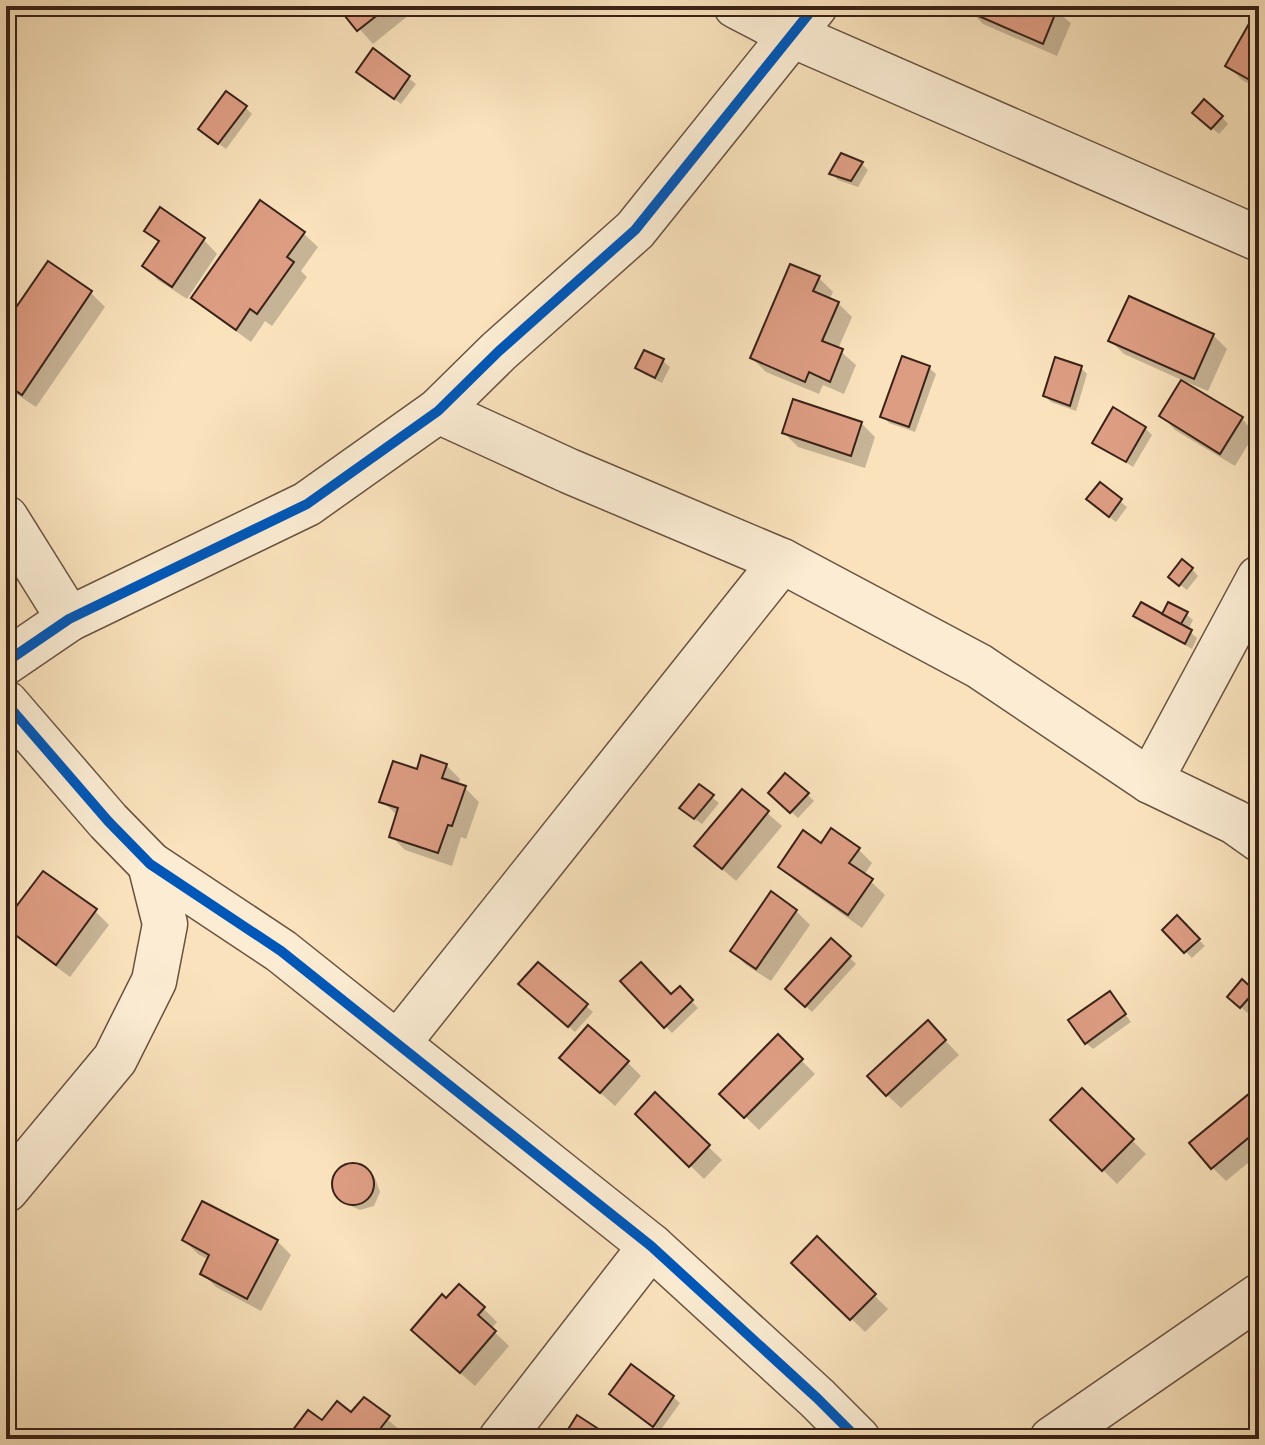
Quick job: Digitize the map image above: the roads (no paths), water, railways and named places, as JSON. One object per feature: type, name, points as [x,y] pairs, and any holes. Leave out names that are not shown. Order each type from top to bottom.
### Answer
[{"type":"street","points":[[736,6],[804,20],[1259,239]]},
{"type":"street","points":[[6,662],[69,619],[307,504],[438,411],[499,351],[635,230],[804,20]]},
{"type":"street","points":[[438,411],[569,471],[782,561],[979,666],[1150,781],[1235,822],[1259,839]]},
{"type":"street","points":[[6,518],[69,619]]},
{"type":"street","points":[[398,1043],[782,561]]},
{"type":"street","points":[[1150,781],[1259,578]]},
{"type":"street","points":[[6,703],[108,821],[150,864],[281,951],[651,1246],[858,1439]]},
{"type":"street","points":[[6,1190],[115,1059],[154,981],[165,924],[150,864]]},
{"type":"street","points":[[501,1439],[651,1246]]},
{"type":"street","points":[[1052,1439],[1259,1296]]}]
